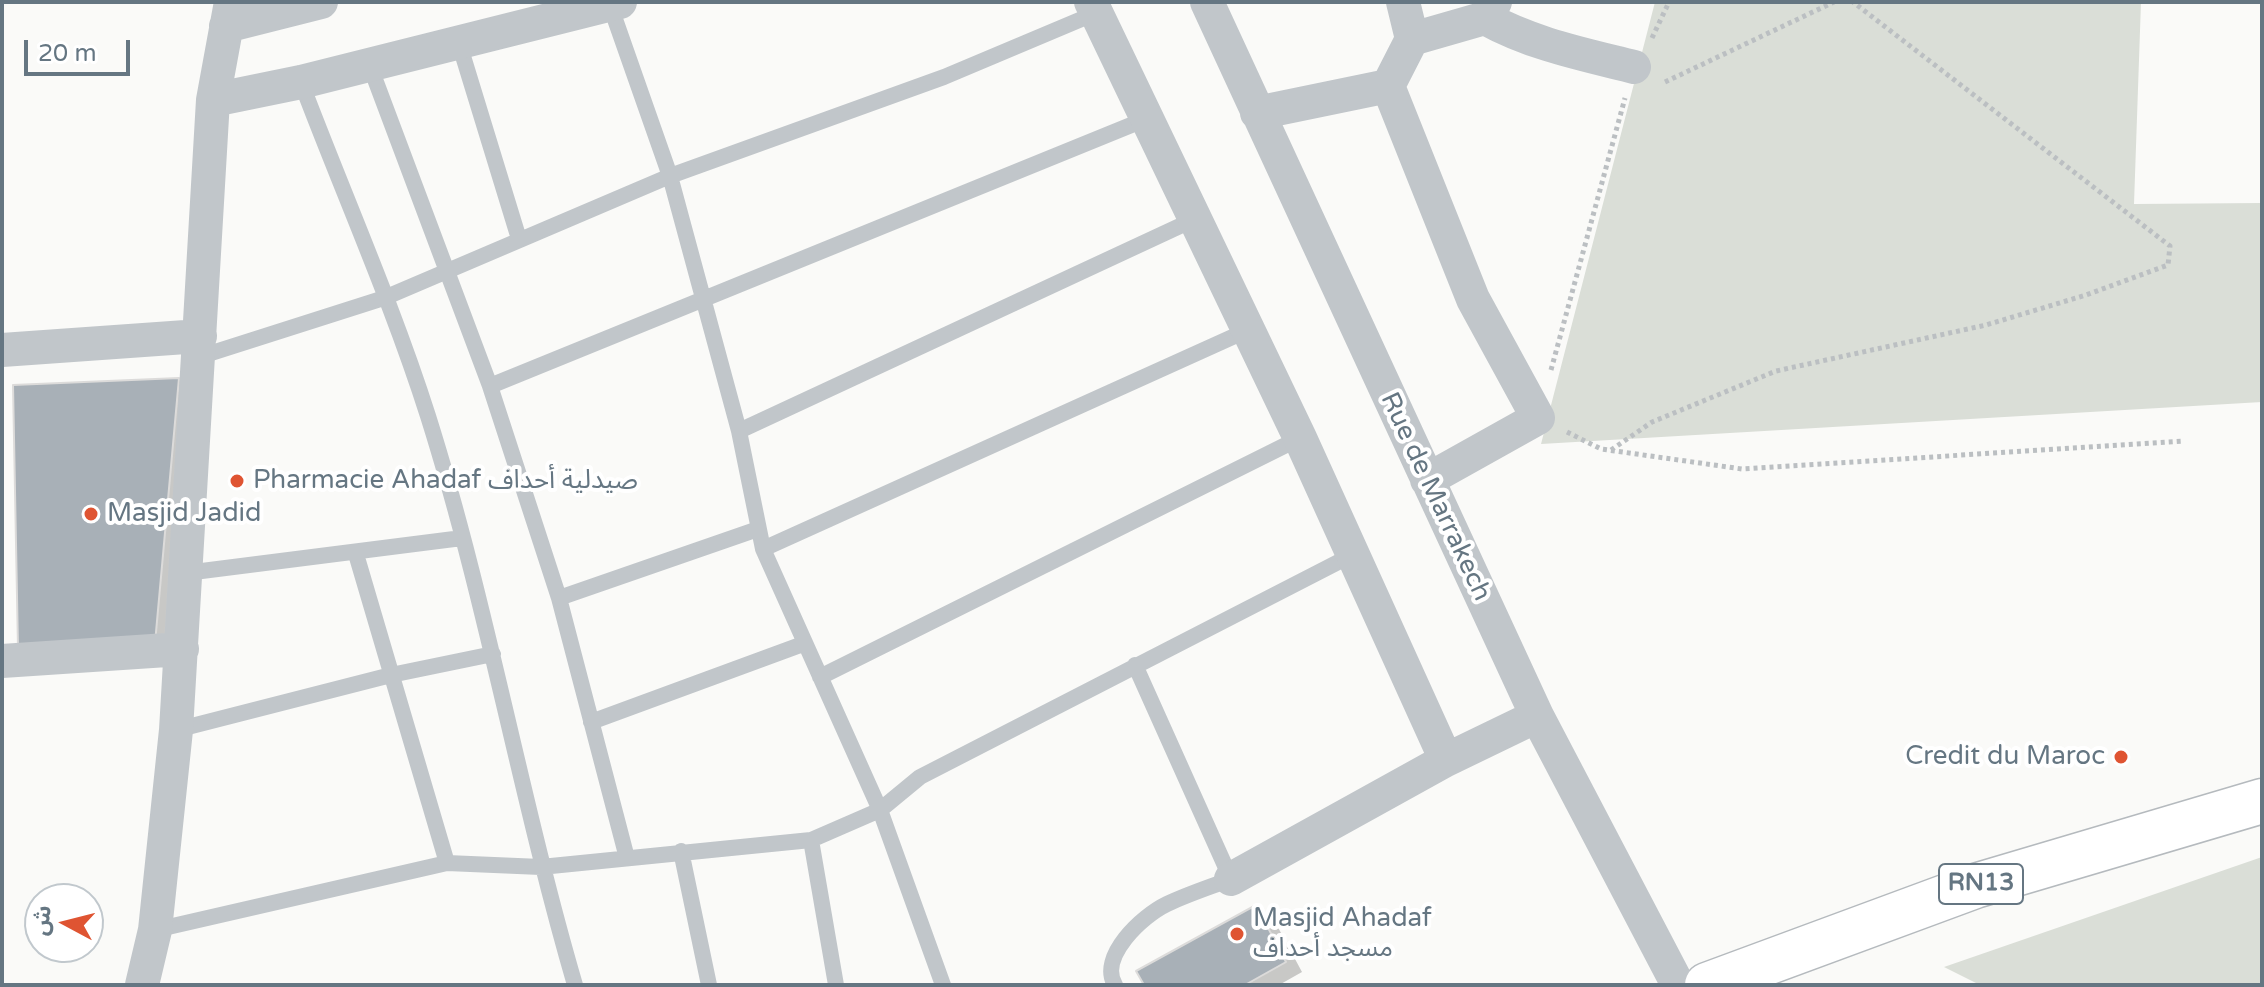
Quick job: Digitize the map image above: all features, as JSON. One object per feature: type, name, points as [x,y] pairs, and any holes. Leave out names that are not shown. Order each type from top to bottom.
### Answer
[{"type":"main road","name":"RN13","points":[[1707,985],[1975,886],[2262,801]]},
{"type":"street","points":[[142,985],[155,930],[176,730],[213,100],[229,14],[321,2]]},
{"type":"street","name":"Rue de Marrakech","points":[[1207,2],[1537,716],[1678,985]]},
{"type":"street","points":[[1403,2],[1412,39],[1388,86],[1473,299],[1538,418],[1427,480]]},
{"type":"street","points":[[213,100],[370,66],[615,3]]},
{"type":"street","points":[[1094,8],[1300,438],[1446,760]]},
{"type":"street","points":[[1412,39],[1490,10],[1514,34],[1641,83]]},
{"type":"street","points":[[1257,113],[1388,86]]},
{"type":"street","points":[[2,350],[200,346]]},
{"type":"street","points":[[2,661],[182,649]]},
{"type":"street","points":[[1231,879],[1446,760],[1537,716]]},
{"type":"lane","points":[[615,3],[670,176],[739,431],[763,549],[880,810],[943,985]]},
{"type":"lane","points":[[200,346],[384,298],[670,176],[944,77],[1094,8]]},
{"type":"lane","points":[[459,43],[519,239]]},
{"type":"lane","points":[[370,66],[490,386],[559,598],[627,858]]},
{"type":"lane","points":[[301,82],[427,415],[493,654],[541,867],[575,985]]},
{"type":"lane","points":[[490,386],[702,297],[1146,119]]},
{"type":"lane","points":[[739,431],[1195,219]]},
{"type":"lane","points":[[763,549],[1248,330]]},
{"type":"lane","points":[[820,677],[1300,438]]},
{"type":"lane","points":[[559,598],[758,529]]},
{"type":"lane","points":[[186,573],[356,554],[462,538]]},
{"type":"lane","points":[[356,554],[447,863]]},
{"type":"lane","points":[[155,930],[447,863],[541,867],[811,840],[880,810],[920,777],[1352,555]]},
{"type":"lane","points":[[591,722],[803,644]]},
{"type":"lane","points":[[176,730],[391,675],[493,654]]},
{"type":"lane","points":[[1115,985],[1109,976],[1111,960],[1146,919],[1164,905],[1231,879],[1135,665]]},
{"type":"lane","points":[[811,840],[836,985]]},
{"type":"lane","points":[[681,851],[709,985]]},
{"type":"path","points":[[1669,2],[1641,83],[1625,101],[1538,418],[1611,450],[1742,469],[2184,441]]},
{"type":"path","points":[[1625,101],[1641,83],[1834,2]]},
{"type":"path","points":[[1611,450],[1652,422],[1776,371],[1986,325],[2086,295],[2168,265],[2170,246],[1853,2]]},
{"type":"shaded area","points":[[1655,2],[2141,2],[2134,204],[2262,203],[2262,402],[1541,444]]},
{"type":"shaded area","points":[[2262,857],[2262,985],[1980,985],[1944,967]]},
{"type":"building","name":"Masjid Jadid","points":[[179,378],[155,643],[18,649],[13,385]]},
{"type":"building","name":"Masjid Ahadaf مسجد أحداف","points":[[1256,905],[1286,962],[1245,985],[1144,985],[1136,971]]},
{"type":"place","name":"Pharmacie Ahadaf صيدلية أحداف","points":[[237,481]]},
{"type":"place","name":"Masjid Jadid","points":[[91,514]]},
{"type":"place","name":"Credit du Maroc","points":[[2121,757]]},
{"type":"place","name":"Masjid Ahadaf مسجد أحداف","points":[[1237,934]]}]
